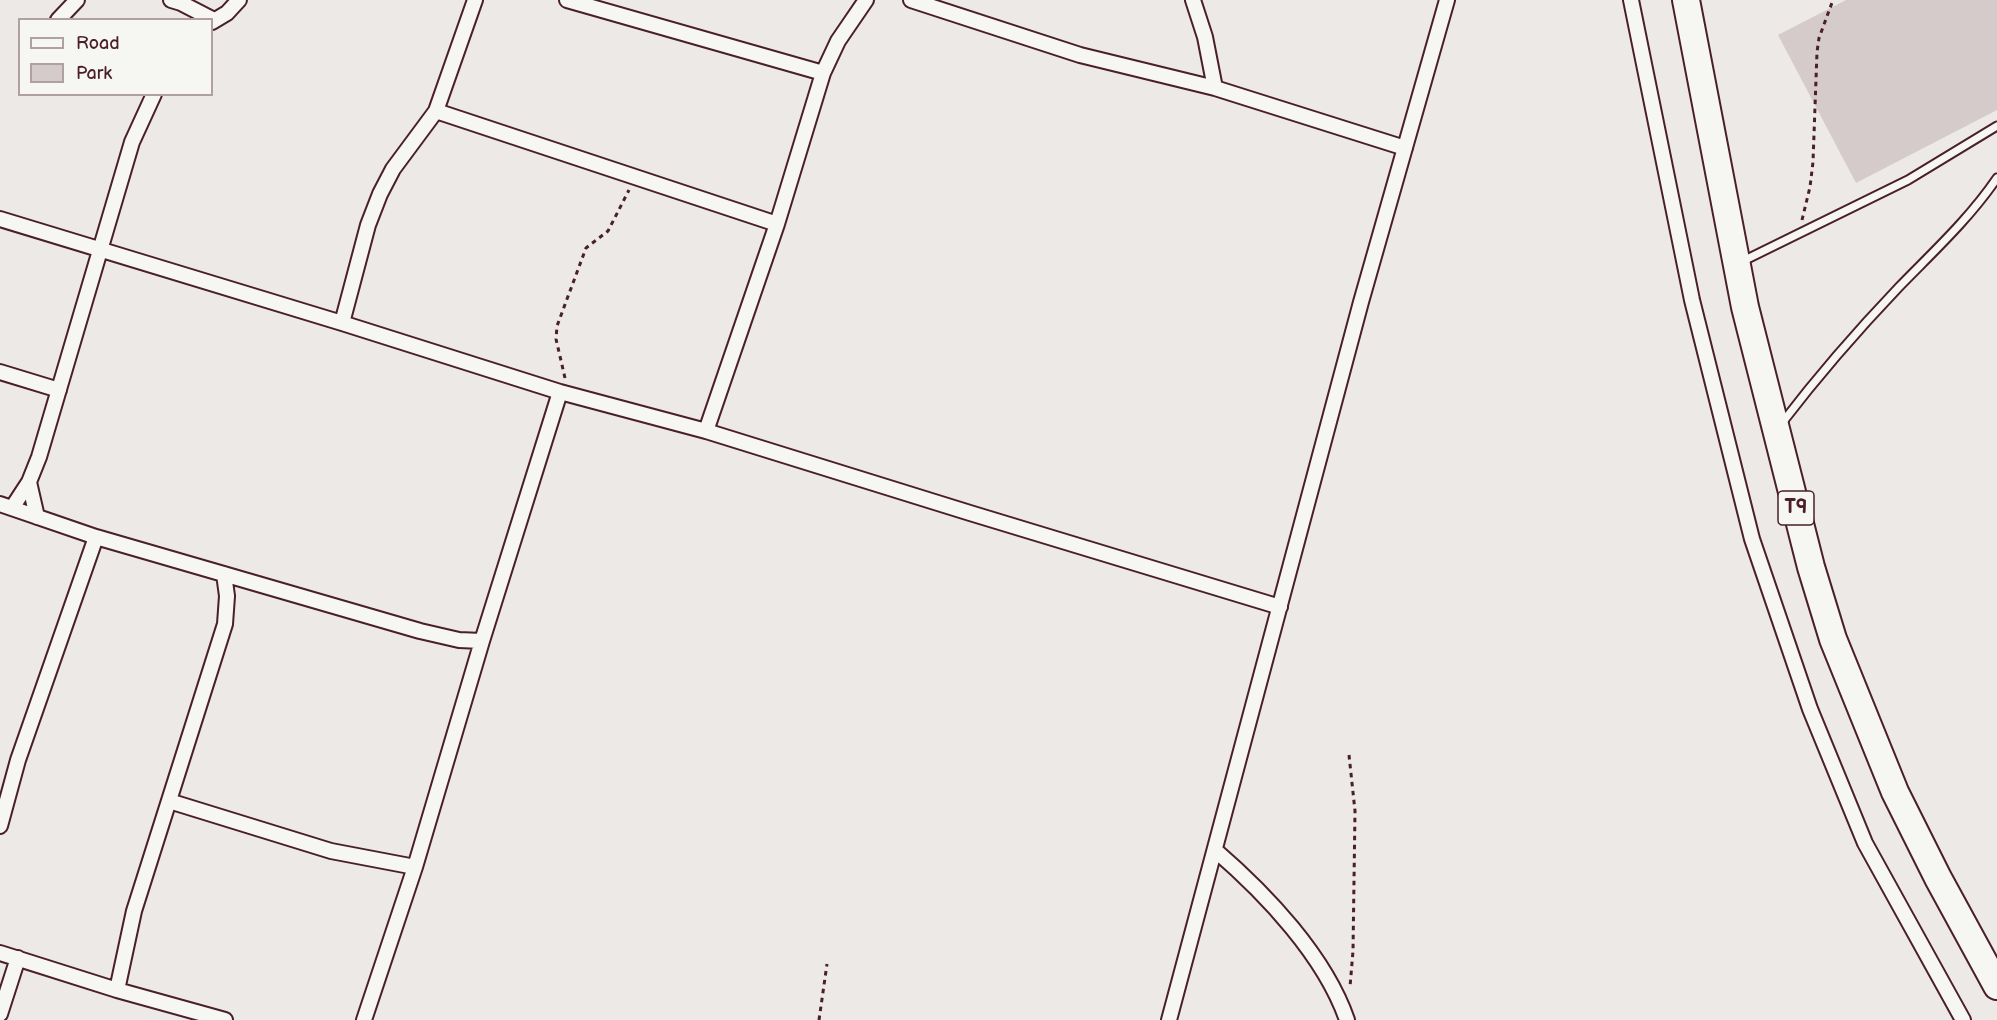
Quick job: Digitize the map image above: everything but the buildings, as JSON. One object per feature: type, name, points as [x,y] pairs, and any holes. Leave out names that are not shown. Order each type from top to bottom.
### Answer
[{"type":"highway","name":"T9","points":[[1686,0],[1746,307],[1811,567],[1833,639],[1895,792],[1932,868],[1997,986]]},
{"type":"street","points":[[60,18],[76,0]]},
{"type":"street","points":[[171,0],[208,18]]},
{"type":"street","points":[[213,21],[226,13],[239,0]]},
{"type":"street","points":[[342,323],[362,244],[380,194],[393,169],[436,111],[475,0]]},
{"type":"street","points":[[567,0],[823,73]]},
{"type":"street","points":[[706,431],[777,224],[823,73],[838,41],[866,0]]},
{"type":"street","points":[[911,0],[1080,55],[1215,88],[1405,148]]},
{"type":"street","points":[[1193,0],[1205,37],[1215,88]]},
{"type":"street","points":[[1168,1020],[1361,302],[1448,0]]},
{"type":"street","points":[[1631,0],[1692,300],[1752,539],[1810,709],[1865,843],[1962,1020]]},
{"type":"street","points":[[153,96],[132,142],[102,250],[29,482],[6,506],[96,537],[420,631],[459,640],[482,641]]},
{"type":"street","points":[[436,111],[777,224]]},
{"type":"street","points":[[0,219],[564,393],[706,431],[1280,607]]},
{"type":"street","points":[[0,372],[59,390]]},
{"type":"street","points":[[364,1020],[414,867],[482,641],[564,393]]},
{"type":"street","points":[[29,482],[37,517]]},
{"type":"street","points":[[0,826],[18,760],[96,537]]},
{"type":"street","points":[[117,990],[134,911],[225,624],[228,596],[224,574]]},
{"type":"street","points":[[168,801],[332,851],[414,867]]},
{"type":"street","points":[[1215,850],[1242,873],[1278,910],[1325,974],[1345,1014]]},
{"type":"street","points":[[0,953],[117,990],[225,1020]]},
{"type":"street","points":[[0,1014],[18,958]]},
{"type":"lane","points":[[1738,264],[1908,180],[1997,126]]},
{"type":"lane","points":[[1777,429],[1810,387],[1897,290],[1978,206],[1997,178]]},
{"type":"path","points":[[1798,236],[1811,179],[1817,52],[1833,0]]},
{"type":"path","points":[[564,393],[556,339],[557,326],[586,248],[608,231],[635,178]]},
{"type":"path","points":[[1345,1014],[1351,976],[1355,889],[1355,811],[1349,754]]},
{"type":"path","points":[[819,1020],[827,964]]},
{"type":"green space","points":[[1846,0],[1997,0],[1997,110],[1856,183],[1778,35]]}]
